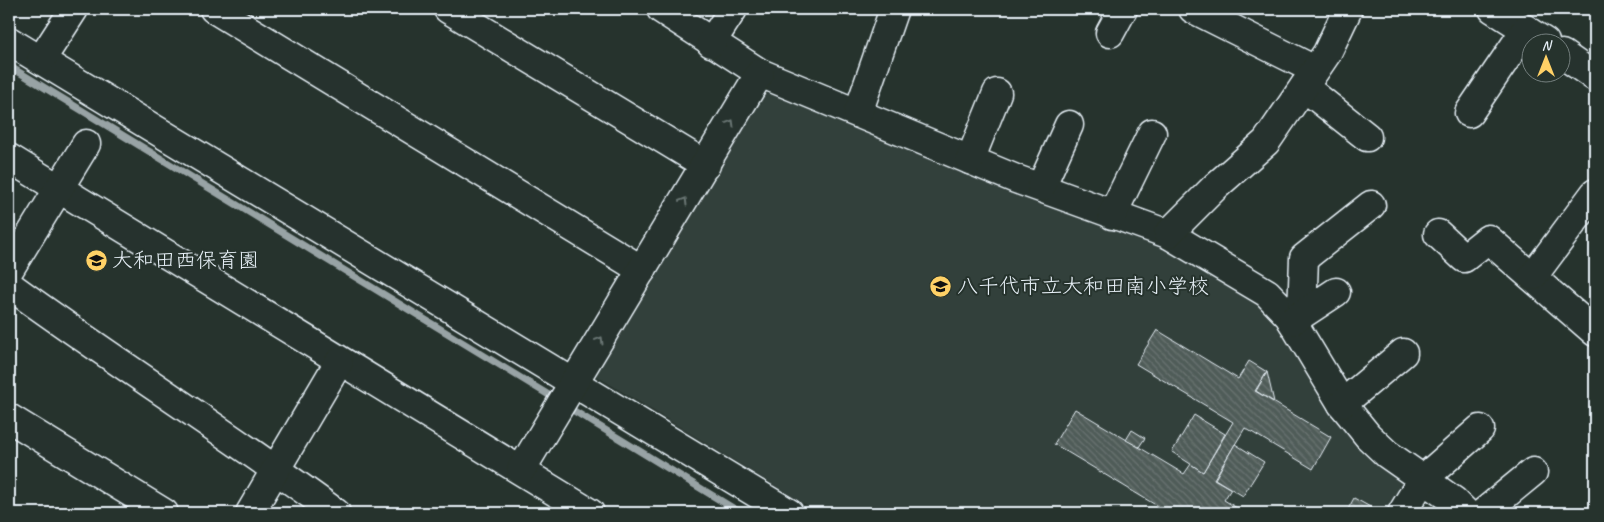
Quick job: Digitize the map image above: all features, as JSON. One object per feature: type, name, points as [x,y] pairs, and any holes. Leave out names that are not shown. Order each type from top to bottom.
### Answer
[{"type":"street","points":[[41,60],[74,9]]},
{"type":"street","points":[[214,9],[642,270]]},
{"type":"street","points":[[448,9],[706,165]]},
{"type":"street","points":[[711,43],[733,9]]},
{"type":"street","points":[[858,113],[894,9]]},
{"type":"street","points":[[1110,33],[1123,9]]},
{"type":"street","points":[[1193,9],[1310,78],[1367,137]]},
{"type":"street","points":[[1168,234],[1216,186],[1266,142],[1327,53],[1348,9]]},
{"type":"street","points":[[1493,9],[1530,32]]},
{"type":"street","points":[[671,11],[711,43],[760,73],[970,160],[1112,215],[1168,234],[1267,293],[1297,317],[1342,404],[1368,436],[1422,480],[1454,501],[1466,513]]},
{"type":"street","points":[[9,41],[573,386],[788,513]]},
{"type":"street","points":[[1469,113],[1522,52]]},
{"type":"street","points":[[1572,61],[1595,77]]},
{"type":"street","points":[[521,470],[760,73]]},
{"type":"street","points":[[970,160],[997,94]]},
{"type":"street","points":[[1041,187],[1069,125]]},
{"type":"street","points":[[1112,215],[1152,133]]},
{"type":"street","points":[[9,270],[86,144]]},
{"type":"street","points":[[9,158],[339,362],[590,513]]},
{"type":"street","points":[[1533,276],[1595,193]]},
{"type":"street","points":[[1297,317],[1304,258],[1371,205]]},
{"type":"street","points":[[1438,234],[1464,258],[1488,239],[1533,276],[1595,332]]},
{"type":"street","points":[[9,285],[73,332],[192,410],[336,513]]},
{"type":"street","points":[[1297,317],[1336,292]]},
{"type":"street","points":[[1342,404],[1403,352]]},
{"type":"street","points":[[250,513],[339,362]]},
{"type":"street","points":[[9,418],[164,513]]},
{"type":"street","points":[[1402,513],[1422,480],[1480,429]]},
{"type":"street","points":[[1484,513],[1533,472]]},
{"type":"shaded area","name":"八千代市立大和田南小学校","points":[[783,91],[1171,247],[1264,303],[1408,478],[1391,513],[819,513],[598,377],[595,366],[760,95]]},
{"type":"building","points":[[1157,330],[1238,379],[1249,361],[1267,372],[1255,391],[1331,437],[1313,469],[1245,428],[1214,479],[1231,489],[1224,500],[1245,513],[1169,513],[1054,444],[1075,409],[1184,474],[1191,464],[1203,472],[1233,422],[1136,364]]},
{"type":"building","points":[[1267,372],[1274,402],[1256,391]]},
{"type":"building","points":[[1194,415],[1225,434],[1203,472],[1172,452]]},
{"type":"building","points":[[1132,430],[1145,438],[1139,447],[1126,440]]},
{"type":"building","points":[[1235,444],[1264,462],[1243,496],[1215,479]]},
{"type":"building","points":[[1354,498],[1372,508],[1369,513],[1346,513]]},
{"type":"waterway","points":[[9,66],[557,400]]},
{"type":"waterway","points":[[566,406],[741,513]]},
{"type":"place","name":"大和田西保育園","points":[[96,260]]},
{"type":"place","name":"八千代市立大和田南小学校","points":[[941,286]]}]
